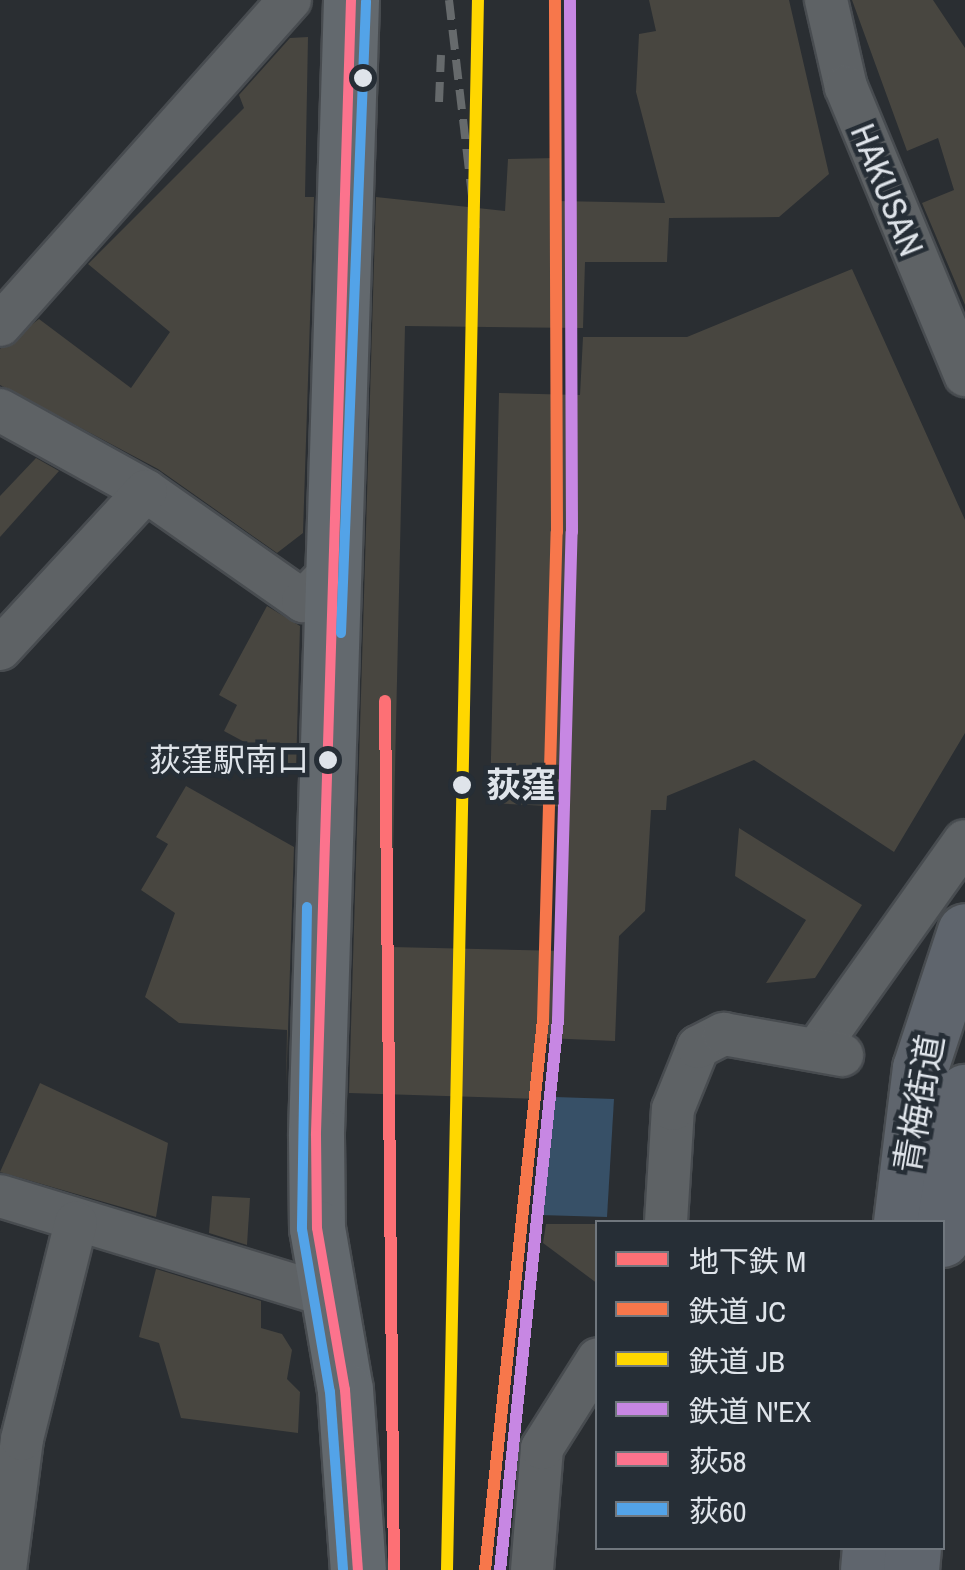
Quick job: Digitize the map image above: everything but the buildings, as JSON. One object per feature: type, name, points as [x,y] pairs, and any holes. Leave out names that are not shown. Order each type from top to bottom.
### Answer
[{"type":"main road","name":"青梅街道","points":[[901,1220],[920,1068],[965,931]]},
{"type":"main road","name":"青梅街道","points":[[952,1207],[965,1092]]},
{"type":"street","points":[[0,325],[290,0]]},
{"type":"street","name":"HAKUSAN","points":[[826,0],[846,87],[965,375]]},
{"type":"street","points":[[339,4],[316,1135],[326,1294],[345,1390],[358,1570]]},
{"type":"street","points":[[0,410],[146,491],[303,601],[327,576]]},
{"type":"street","points":[[0,649],[146,491]]},
{"type":"street","points":[[666,1220],[673,1109],[698,1046],[724,1034],[830,1052],[965,841]]},
{"type":"street","points":[[0,1196],[76,1223],[326,1294]]},
{"type":"street","points":[[5,1570],[22,1439],[76,1223]]},
{"type":"street","points":[[532,1570],[542,1448],[595,1364]]},
{"type":"shaded area","points":[[555,1097],[614,1099],[607,1217],[540,1215]]},
{"type":"railway","points":[[449,0],[476,230]]},
{"type":"railway","points":[[439,102],[441,55]]},
{"type":"metro line","name":"M","points":[[385,701],[394,1570]]},
{"type":"rail line","name":"JB","points":[[447,1570],[478,0]]},
{"type":"rail line","name":"JC","points":[[485,1570],[543,1020],[557,532],[555,0]]},
{"type":"rail line","name":"N'EX","points":[[500,1570],[558,1020],[572,532],[570,0]]},
{"type":"transit line","name":"荻58","points":[[351,0],[316,1135],[317,1228],[345,1390],[358,1570]]},
{"type":"transit line","name":"荻60","points":[[341,633],[366,1]]},
{"type":"transit line","name":"荻60","points":[[307,907],[302,1229],[330,1392],[343,1570]]},
{"type":"place","name":"荻窪駅南口","points":[[328,760]]},
{"type":"place","name":"荻窪","points":[[462,785]]}]
